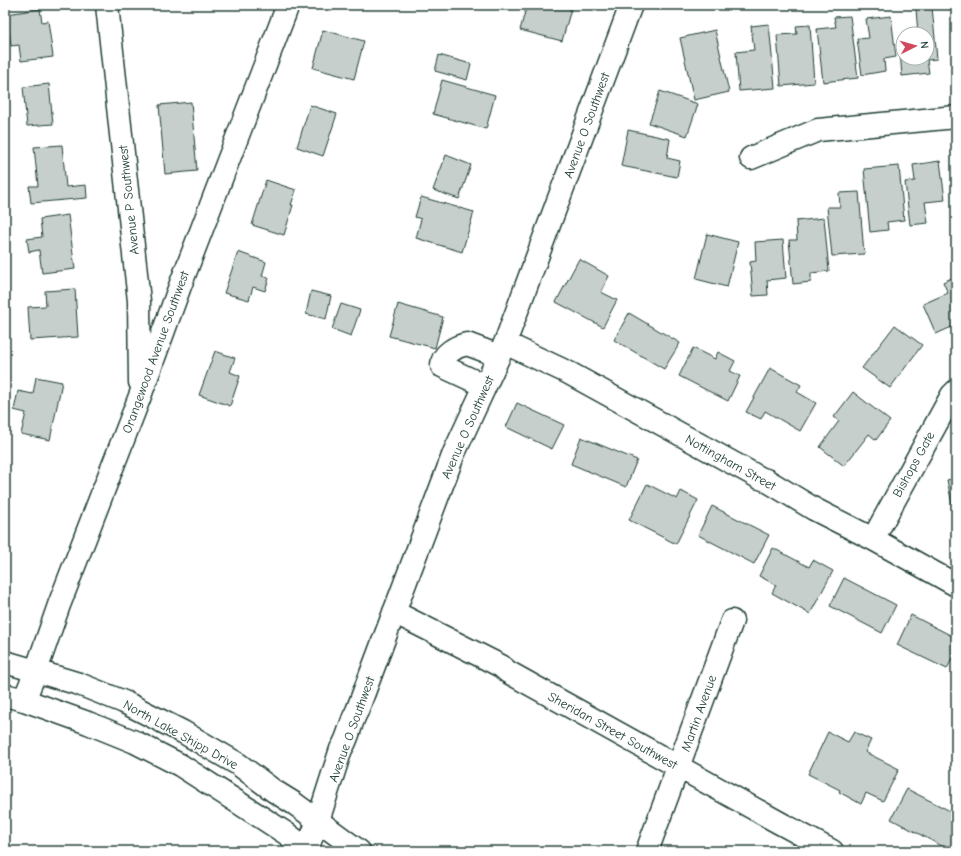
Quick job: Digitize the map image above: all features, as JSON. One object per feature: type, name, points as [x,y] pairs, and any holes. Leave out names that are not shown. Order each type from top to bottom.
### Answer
[{"type":"street","name":"Avenue P Southwest","points":[[107,5],[140,301],[140,396]]},
{"type":"street","name":"Orangewood Avenue Southwest","points":[[15,697],[36,670],[59,605],[288,5]]},
{"type":"street","name":"Avenue O Southwest","points":[[308,850],[354,716],[454,453],[502,349],[631,5]]},
{"type":"street","points":[[751,158],[818,130],[956,117]]},
{"type":"street","name":"Nottingham Street","points":[[485,386],[442,366],[441,361],[444,356],[454,349],[467,344],[502,349],[569,373],[766,480],[814,509],[873,539],[956,585]]},
{"type":"street","name":"Bishops Gate","points":[[873,539],[915,460],[952,395],[956,391]]},
{"type":"street","name":"Sheridan Street Southwest","points":[[394,612],[501,666],[508,672],[832,851]]},
{"type":"street","name":"Martin Avenue","points":[[647,851],[732,621]]},
{"type":"street","name":"North Lake Shipp Drive","points":[[5,662],[79,684],[124,702],[183,732],[238,764],[359,851]]},
{"type":"street","name":"North Lake Shipp Drive","points":[[15,697],[88,723],[135,742],[180,765],[287,834],[308,850]]},
{"type":"street","points":[[778,822],[810,851]]},
{"type":"building","points":[[527,5],[558,5],[571,9],[562,41],[520,30]]},
{"type":"building","points":[[932,7],[934,26],[917,26],[916,9]]},
{"type":"building","points":[[40,9],[42,22],[48,21],[53,57],[21,61],[19,45],[11,46],[7,14]]},
{"type":"building","points":[[850,16],[858,78],[823,82],[817,29],[836,27],[834,17]]},
{"type":"building","points":[[891,16],[895,57],[884,59],[885,71],[862,75],[857,39],[869,38],[866,19]]},
{"type":"building","points":[[769,24],[775,88],[739,91],[736,52],[754,50],[751,26]]},
{"type":"building","points":[[810,25],[814,83],[781,86],[777,35],[797,34],[796,26]]},
{"type":"building","points":[[323,30],[364,41],[354,79],[313,68]]},
{"type":"building","points":[[715,30],[729,92],[694,100],[680,38]]},
{"type":"building","points":[[935,38],[937,59],[935,59]]},
{"type":"building","points":[[439,55],[471,64],[467,80],[435,71]]},
{"type":"building","points":[[901,66],[928,66],[929,73],[902,76]]},
{"type":"building","points":[[442,80],[495,95],[486,129],[433,114]]},
{"type":"building","points":[[49,84],[53,124],[27,126],[23,87]]},
{"type":"building","points":[[660,91],[698,104],[687,136],[649,123]]},
{"type":"building","points":[[191,102],[197,171],[165,174],[159,105]]},
{"type":"building","points":[[310,105],[337,114],[323,156],[297,147]]},
{"type":"building","points":[[628,130],[670,139],[667,158],[680,161],[677,177],[621,166]]},
{"type":"building","points":[[62,145],[66,187],[86,185],[87,198],[31,203],[29,186],[38,186],[34,147]]},
{"type":"building","points":[[446,155],[471,165],[459,199],[433,190]]},
{"type":"building","points":[[940,161],[945,200],[925,202],[928,223],[910,225],[905,182],[915,181],[913,165]]},
{"type":"building","points":[[899,166],[904,220],[887,222],[888,230],[870,232],[864,169]]},
{"type":"building","points":[[266,180],[296,190],[284,235],[252,225]]},
{"type":"building","points":[[859,192],[864,254],[832,256],[827,207],[840,207],[839,193]]},
{"type":"building","points":[[421,197],[474,212],[462,252],[416,238],[421,219],[415,217]]},
{"type":"building","points":[[68,215],[75,269],[42,273],[39,250],[29,252],[27,239],[42,237],[40,219]]},
{"type":"building","points":[[824,218],[829,271],[811,273],[811,282],[793,284],[789,240],[797,240],[796,221]]},
{"type":"building","points":[[707,234],[738,242],[727,287],[696,279]]},
{"type":"building","points":[[783,240],[786,278],[767,280],[768,295],[753,296],[750,262],[756,261],[755,242]]},
{"type":"building","points":[[238,252],[266,262],[262,276],[269,278],[265,291],[253,287],[249,300],[224,293]]},
{"type":"building","points":[[579,259],[609,276],[601,292],[617,300],[603,327],[556,302]]},
{"type":"building","points":[[956,276],[956,325],[936,334],[923,304],[948,293],[943,282]]},
{"type":"building","points":[[75,289],[78,337],[30,340],[28,307],[46,306],[45,291]]},
{"type":"building","points":[[311,291],[331,296],[326,319],[306,314]]},
{"type":"building","points":[[341,304],[360,310],[351,336],[332,329]]},
{"type":"building","points":[[398,304],[443,317],[435,348],[389,336]]},
{"type":"building","points":[[629,313],[680,343],[664,369],[614,340]]},
{"type":"building","points":[[895,325],[922,345],[890,388],[862,368]]},
{"type":"building","points":[[693,348],[715,359],[718,352],[735,361],[730,371],[740,376],[728,401],[679,376]]},
{"type":"building","points":[[215,351],[235,358],[230,372],[240,376],[230,406],[199,395]]},
{"type":"building","points":[[770,368],[801,385],[797,392],[816,403],[800,431],[765,411],[761,419],[746,412]]},
{"type":"building","points":[[36,377],[62,382],[50,440],[21,434],[26,413],[14,410],[18,391],[33,394]]},
{"type":"building","points":[[853,392],[890,421],[876,440],[869,434],[844,466],[820,447],[839,421],[834,417]]},
{"type":"building","points":[[517,403],[564,425],[552,449],[506,427]]},
{"type":"building","points":[[581,437],[637,460],[626,487],[571,464]]},
{"type":"building","points":[[956,478],[956,522],[947,480]]},
{"type":"building","points":[[647,484],[677,499],[681,491],[698,500],[676,544],[629,520]]},
{"type":"building","points":[[712,506],[769,535],[754,564],[698,535]]},
{"type":"building","points":[[773,548],[809,567],[813,560],[833,571],[810,614],[772,593],[776,585],[759,576]]},
{"type":"building","points":[[844,578],[896,605],[882,633],[830,606]]},
{"type":"building","points":[[911,615],[956,638],[956,650],[947,669],[897,645]]},
{"type":"building","points":[[828,732],[848,742],[854,732],[871,740],[865,752],[899,769],[883,801],[866,793],[861,804],[839,792],[840,790],[808,774]]},
{"type":"building","points":[[907,789],[956,814],[956,851],[951,851],[891,819]]}]
